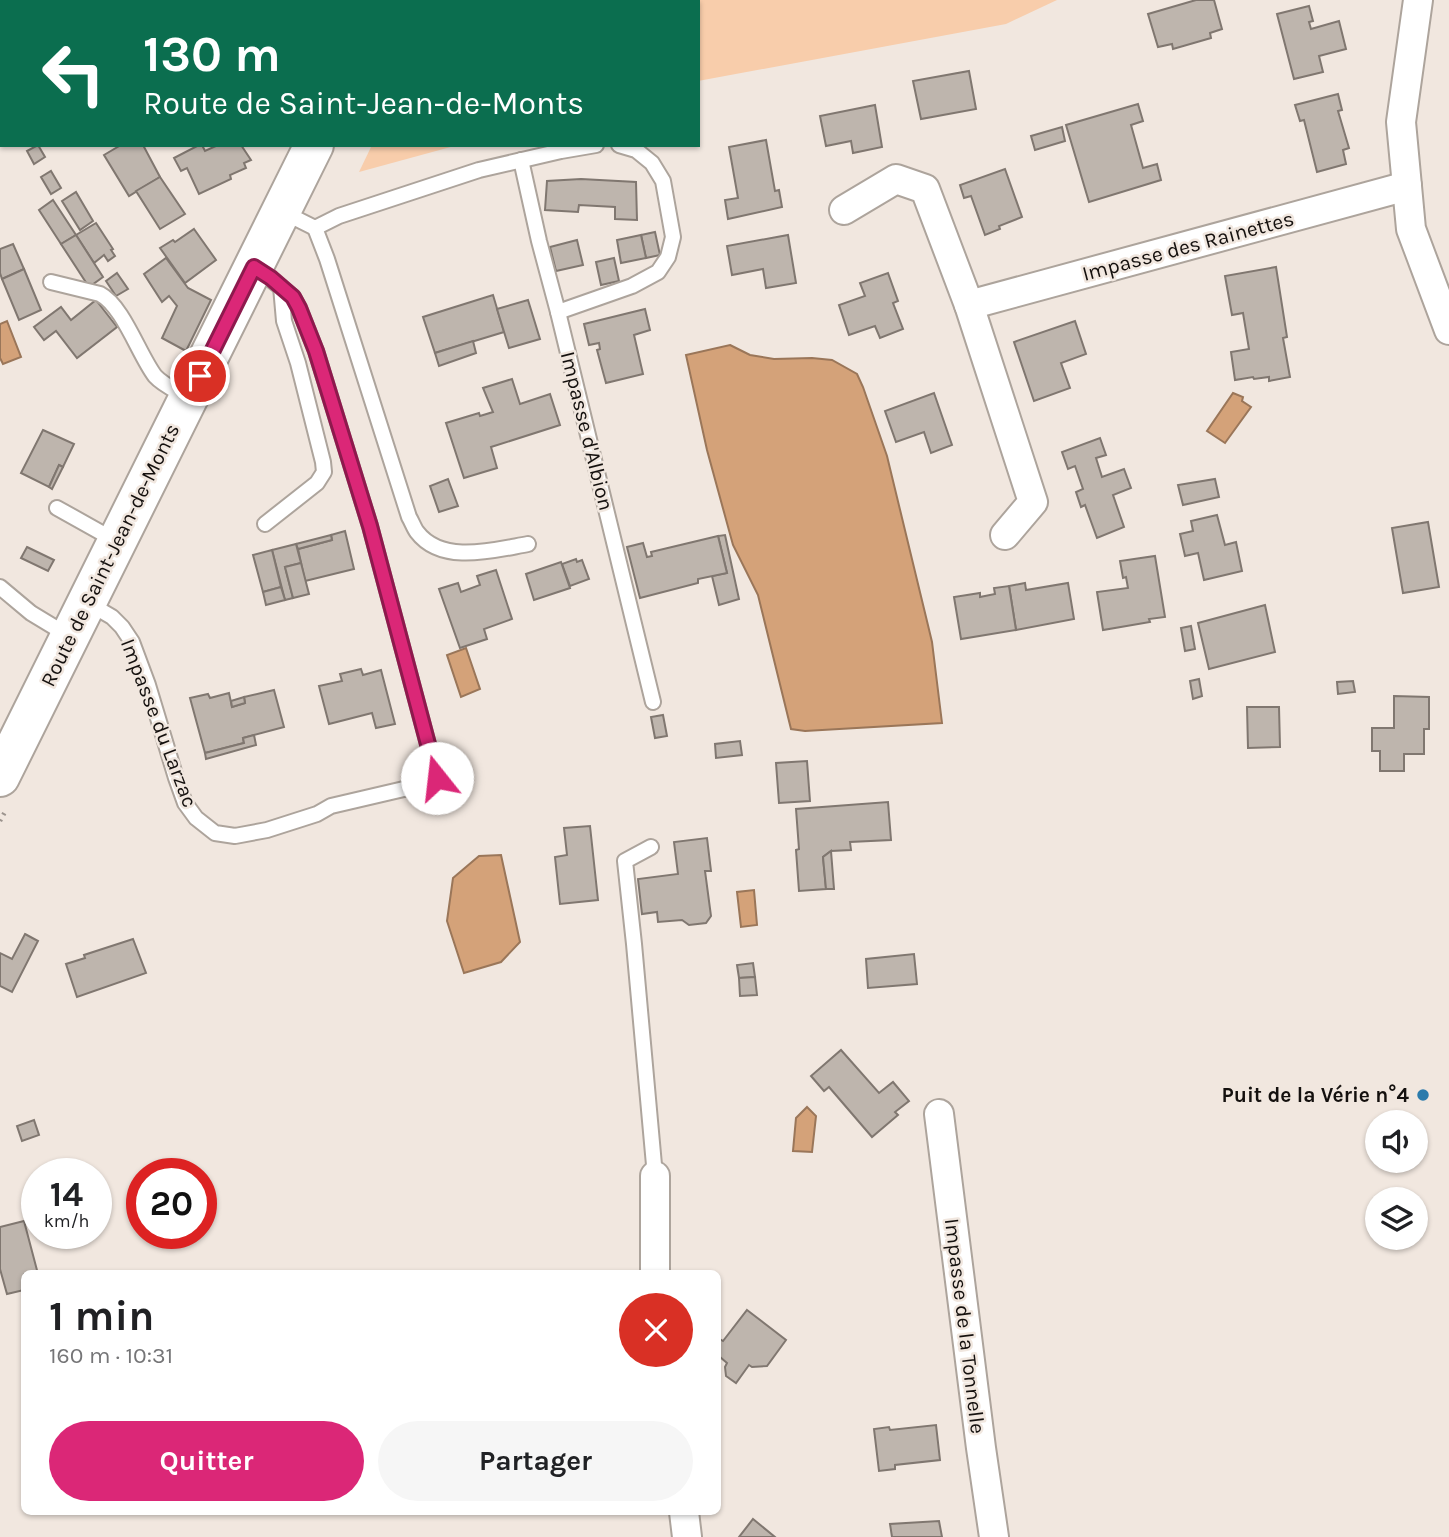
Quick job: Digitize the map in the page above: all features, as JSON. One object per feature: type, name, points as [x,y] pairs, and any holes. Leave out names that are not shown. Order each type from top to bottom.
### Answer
[{"type":"main road","name":"Route de Saint-Jean-de-Monts","points":[[0,777],[189,398],[268,277],[299,219],[314,147]]},
{"type":"street","points":[[1418,0],[1401,122],[1407,186],[1412,229],[1449,330]]},
{"type":"street","points":[[844,211],[896,179],[926,189],[969,305],[1033,502],[1005,535]]},
{"type":"street","name":"Impasse des Rainettes","points":[[969,305],[1407,186]]},
{"type":"street","name":"Impasse de la Tonnelle","points":[[939,1114],[994,1537]]},
{"type":"street","points":[[654,1176],[655,1270]]},
{"type":"street","points":[[684,1515],[687,1537]]},
{"type":"lane","points":[[528,544],[474,553],[446,551],[431,545],[417,532],[409,517],[327,259],[299,219],[339,215],[479,170],[586,147]]},
{"type":"lane","points":[[558,312],[632,286],[658,271],[668,257],[673,237],[663,181],[652,163],[636,150],[626,147]]},
{"type":"lane","name":"Impasse d'Albion","points":[[521,160],[653,702]]},
{"type":"lane","points":[[265,524],[317,483],[324,472],[298,363],[268,277]]},
{"type":"lane","name":"Impasse du Larzac","points":[[87,602],[111,617],[132,642],[185,803],[196,818],[215,833],[235,836],[267,830],[317,814],[331,806],[421,785],[437,778],[370,526],[320,364],[293,297],[268,277]]},
{"type":"lane","points":[[51,282],[107,298],[155,375],[163,383],[189,398]]},
{"type":"lane","points":[[57,508],[117,541]]},
{"type":"lane","points":[[0,587],[31,613],[70,636]]},
{"type":"lane","points":[[652,847],[625,861],[635,944],[654,1176]]},
{"type":"shaded area","points":[[700,0],[1057,0],[1006,24],[700,81]]},
{"type":"shaded area","points":[[371,147],[451,147],[359,172]]},
{"type":"shaded area","points":[[7,321],[21,357],[3,364],[0,358],[0,324]]},
{"type":"shaded area","points":[[730,345],[750,355],[774,359],[832,360],[857,374],[887,456],[932,642],[942,723],[805,731],[791,729],[758,595],[733,545],[707,450],[686,355]]},
{"type":"shaded area","points":[[1233,393],[1243,397],[1242,401],[1251,407],[1225,443],[1207,431]]},
{"type":"shaded area","points":[[466,648],[480,689],[461,697],[447,655]]},
{"type":"shaded area","points":[[501,855],[520,942],[501,962],[464,973],[447,921],[453,878],[479,856]]},
{"type":"shaded area","points":[[754,890],[757,925],[741,927],[737,892]]},
{"type":"shaded area","points":[[807,1107],[816,1116],[812,1152],[793,1151],[796,1118]]},
{"type":"building","points":[[1196,0],[1214,0],[1222,29],[1210,33],[1211,38],[1173,49],[1172,44],[1158,47],[1148,14]]},
{"type":"building","points":[[1309,6],[1313,21],[1309,22],[1311,29],[1339,21],[1346,49],[1319,56],[1323,72],[1294,79],[1277,14]]},
{"type":"building","points":[[969,71],[976,109],[921,119],[913,81]]},
{"type":"building","points":[[1338,94],[1342,110],[1338,111],[1349,148],[1343,150],[1346,164],[1317,172],[1304,120],[1300,121],[1295,105]]},
{"type":"building","points":[[1138,104],[1143,121],[1131,125],[1143,168],[1157,164],[1161,180],[1089,202],[1066,125]]},
{"type":"building","points":[[875,105],[882,147],[853,153],[851,141],[826,146],[820,116]]},
{"type":"building","points":[[1062,127],[1065,141],[1035,150],[1031,136]]},
{"type":"building","points":[[766,140],[775,191],[779,190],[782,207],[728,219],[725,200],[738,198],[729,147]]},
{"type":"building","points":[[39,147],[45,157],[34,164],[27,151]]},
{"type":"building","points":[[118,147],[144,147],[160,177],[129,196],[104,155]]},
{"type":"building","points":[[195,147],[203,147],[205,151],[214,147],[242,147],[251,160],[244,163],[246,168],[230,175],[231,179],[199,194],[187,168],[181,171],[174,158]]},
{"type":"building","points":[[1005,169],[1022,217],[985,235],[971,196],[964,198],[960,185]]},
{"type":"building","points":[[51,171],[61,188],[51,194],[41,177]]},
{"type":"building","points":[[160,177],[185,214],[160,229],[136,191]]},
{"type":"building","points":[[581,179],[636,182],[637,220],[615,219],[615,207],[579,205],[578,212],[545,210],[547,181]]},
{"type":"building","points":[[76,192],[93,221],[80,230],[62,201]]},
{"type":"building","points":[[53,200],[76,235],[61,244],[39,210]]},
{"type":"building","points":[[96,223],[115,256],[108,261],[104,255],[94,263],[76,235]]},
{"type":"building","points":[[194,229],[216,260],[185,283],[160,248]]},
{"type":"building","points":[[655,232],[660,255],[646,258],[641,235]]},
{"type":"building","points":[[76,235],[103,277],[89,287],[61,244]]},
{"type":"building","points":[[641,235],[646,258],[621,263],[617,240]]},
{"type":"building","points":[[788,235],[796,283],[766,288],[763,269],[732,275],[727,246]]},
{"type":"building","points":[[577,240],[583,265],[556,271],[550,247]]},
{"type":"building","points":[[13,244],[24,269],[2,279],[0,249]]},
{"type":"building","points":[[166,258],[188,288],[211,300],[186,351],[162,338],[177,306],[169,296],[162,302],[144,274]]},
{"type":"building","points":[[614,258],[619,281],[601,285],[596,262]]},
{"type":"building","points":[[1276,267],[1290,377],[1269,381],[1269,377],[1235,380],[1231,352],[1249,349],[1243,313],[1232,315],[1225,276]]},
{"type":"building","points":[[24,269],[41,310],[19,320],[2,279]]},
{"type":"building","points":[[117,273],[128,289],[116,296],[106,281]]},
{"type":"building","points":[[888,273],[898,301],[893,303],[903,329],[880,338],[875,326],[849,335],[839,305],[865,296],[860,283]]},
{"type":"building","points":[[493,295],[504,332],[435,353],[423,317]]},
{"type":"building","points":[[96,300],[117,327],[77,358],[56,331],[44,340],[34,327],[61,307],[71,320]]},
{"type":"building","points":[[528,300],[540,339],[509,348],[497,309]]},
{"type":"building","points":[[645,309],[650,330],[634,335],[643,374],[606,383],[597,350],[600,349],[599,343],[589,345],[584,324]]},
{"type":"building","points":[[1075,321],[1086,354],[1061,363],[1070,388],[1034,401],[1014,342]]},
{"type":"building","points":[[473,341],[476,353],[439,366],[435,353]]},
{"type":"building","points":[[512,379],[520,404],[550,394],[560,425],[491,447],[497,468],[464,478],[446,423],[479,413],[480,416],[493,412],[483,388]]},
{"type":"building","points":[[934,393],[952,445],[931,453],[924,432],[896,442],[885,411]]},
{"type":"building","points":[[43,430],[74,444],[63,467],[59,465],[49,487],[21,473]]},
{"type":"building","points":[[1100,438],[1106,455],[1096,458],[1102,477],[1124,469],[1131,488],[1113,495],[1124,527],[1097,538],[1085,505],[1081,507],[1076,492],[1083,489],[1075,466],[1068,469],[1062,452]]},
{"type":"building","points":[[59,465],[63,467],[52,489],[49,487]]},
{"type":"building","points":[[448,479],[458,506],[439,512],[430,486]]},
{"type":"building","points":[[1215,479],[1219,497],[1183,505],[1178,485]]},
{"type":"building","points":[[1217,515],[1225,545],[1236,542],[1242,571],[1204,580],[1198,553],[1185,556],[1180,534],[1193,531],[1191,521]]},
{"type":"building","points":[[1428,522],[1439,587],[1403,593],[1392,528]]},
{"type":"building","points":[[345,531],[354,569],[305,581],[298,549],[332,540],[331,535]]},
{"type":"building","points":[[331,535],[332,540],[298,549],[296,544]]},
{"type":"building","points":[[725,535],[739,599],[719,605],[712,576],[727,573],[718,536]]},
{"type":"building","points":[[718,536],[727,573],[698,579],[698,583],[640,598],[627,547],[643,543],[647,557],[652,556],[651,552]]},
{"type":"building","points":[[296,544],[301,563],[285,567],[293,598],[285,600],[272,550]]},
{"type":"building","points":[[27,547],[54,560],[48,571],[21,558]]},
{"type":"building","points":[[272,550],[281,587],[263,592],[253,555]]},
{"type":"building","points":[[1155,556],[1165,617],[1103,630],[1097,592],[1128,588],[1120,561]]},
{"type":"building","points":[[576,559],[577,562],[582,560],[589,579],[570,586],[562,564]]},
{"type":"building","points":[[561,562],[570,588],[534,600],[526,574]]},
{"type":"building","points":[[301,563],[309,594],[293,598],[285,567]]},
{"type":"building","points":[[496,570],[512,619],[484,629],[487,639],[460,648],[439,589],[458,583],[461,592],[480,585],[477,576]]},
{"type":"building","points":[[1025,583],[1026,590],[1068,583],[1074,619],[1016,630],[1009,586]]},
{"type":"building","points":[[1009,586],[1016,630],[961,639],[954,597],[995,594],[994,588]]},
{"type":"building","points":[[281,587],[285,600],[266,605],[263,592]]},
{"type":"building","points":[[1265,605],[1275,652],[1209,669],[1198,623]]},
{"type":"building","points":[[1191,626],[1195,649],[1185,651],[1181,628]]},
{"type":"building","points":[[361,669],[363,675],[381,670],[395,724],[376,728],[372,713],[329,724],[319,686],[342,681],[340,674]]},
{"type":"building","points":[[1199,679],[1202,696],[1193,699],[1190,681]]},
{"type":"building","points":[[1353,681],[1355,692],[1338,694],[1337,682]]},
{"type":"building","points":[[274,690],[284,727],[243,738],[244,743],[205,753],[190,698],[208,694],[210,698],[229,693],[232,707],[245,703],[244,697]]},
{"type":"building","points":[[1394,696],[1429,697],[1429,729],[1424,729],[1424,754],[1404,754],[1404,771],[1380,771],[1380,751],[1372,751],[1372,728],[1394,728]]},
{"type":"building","points":[[244,697],[245,703],[232,707],[231,701]]},
{"type":"building","points":[[1247,707],[1279,707],[1280,747],[1248,748]]},
{"type":"building","points":[[663,715],[667,736],[655,738],[651,717]]},
{"type":"building","points":[[254,735],[256,745],[206,759],[205,753],[244,743],[243,738]]},
{"type":"building","points":[[740,741],[742,755],[716,758],[715,744]]},
{"type":"building","points":[[807,761],[810,801],[779,803],[776,763]]},
{"type":"building","points":[[888,802],[891,840],[850,842],[851,850],[831,851],[823,857],[826,889],[799,891],[796,809]]},
{"type":"building","points":[[590,826],[598,900],[560,904],[555,857],[567,855],[564,828]]},
{"type":"building","points":[[707,838],[711,871],[705,871],[711,916],[706,923],[689,925],[682,920],[658,922],[657,912],[642,914],[638,879],[678,874],[674,842]]},
{"type":"building","points":[[831,851],[834,889],[826,889],[823,857]]},
{"type":"building","points":[[25,934],[38,941],[12,992],[0,986],[0,953],[12,959]]},
{"type":"building","points":[[133,939],[146,973],[77,997],[66,964],[85,958],[84,955]]},
{"type":"building","points":[[914,954],[917,984],[868,988],[866,959]]},
{"type":"building","points":[[753,963],[755,977],[739,978],[737,965]]},
{"type":"building","points":[[755,977],[757,995],[740,996],[739,978]]},
{"type":"building","points":[[841,1050],[879,1093],[893,1082],[909,1101],[895,1112],[898,1115],[872,1137],[829,1087],[824,1091],[811,1076]]},
{"type":"building","points":[[34,1120],[39,1135],[22,1141],[17,1126]]},
{"type":"building","points":[[21,1222],[21,1249],[31,1249],[37,1270],[21,1270],[21,1291],[7,1294],[0,1269],[0,1227]]},
{"type":"building","points":[[747,1310],[786,1340],[767,1366],[749,1365],[736,1383],[726,1376],[727,1363],[721,1358],[721,1340],[723,1341]]},
{"type":"building","points":[[936,1425],[940,1460],[895,1465],[895,1469],[879,1471],[874,1429]]},
{"type":"building","points":[[753,1519],[775,1537],[739,1537]]},
{"type":"building","points":[[939,1521],[942,1537],[892,1537],[890,1524]]},
{"type":"place","name":"Puit de la Vérie n°4","points":[[1423,1095]]},
{"type":"route","points":[[200,376],[254,267],[293,297],[316,351],[370,526],[437,778]]}]
